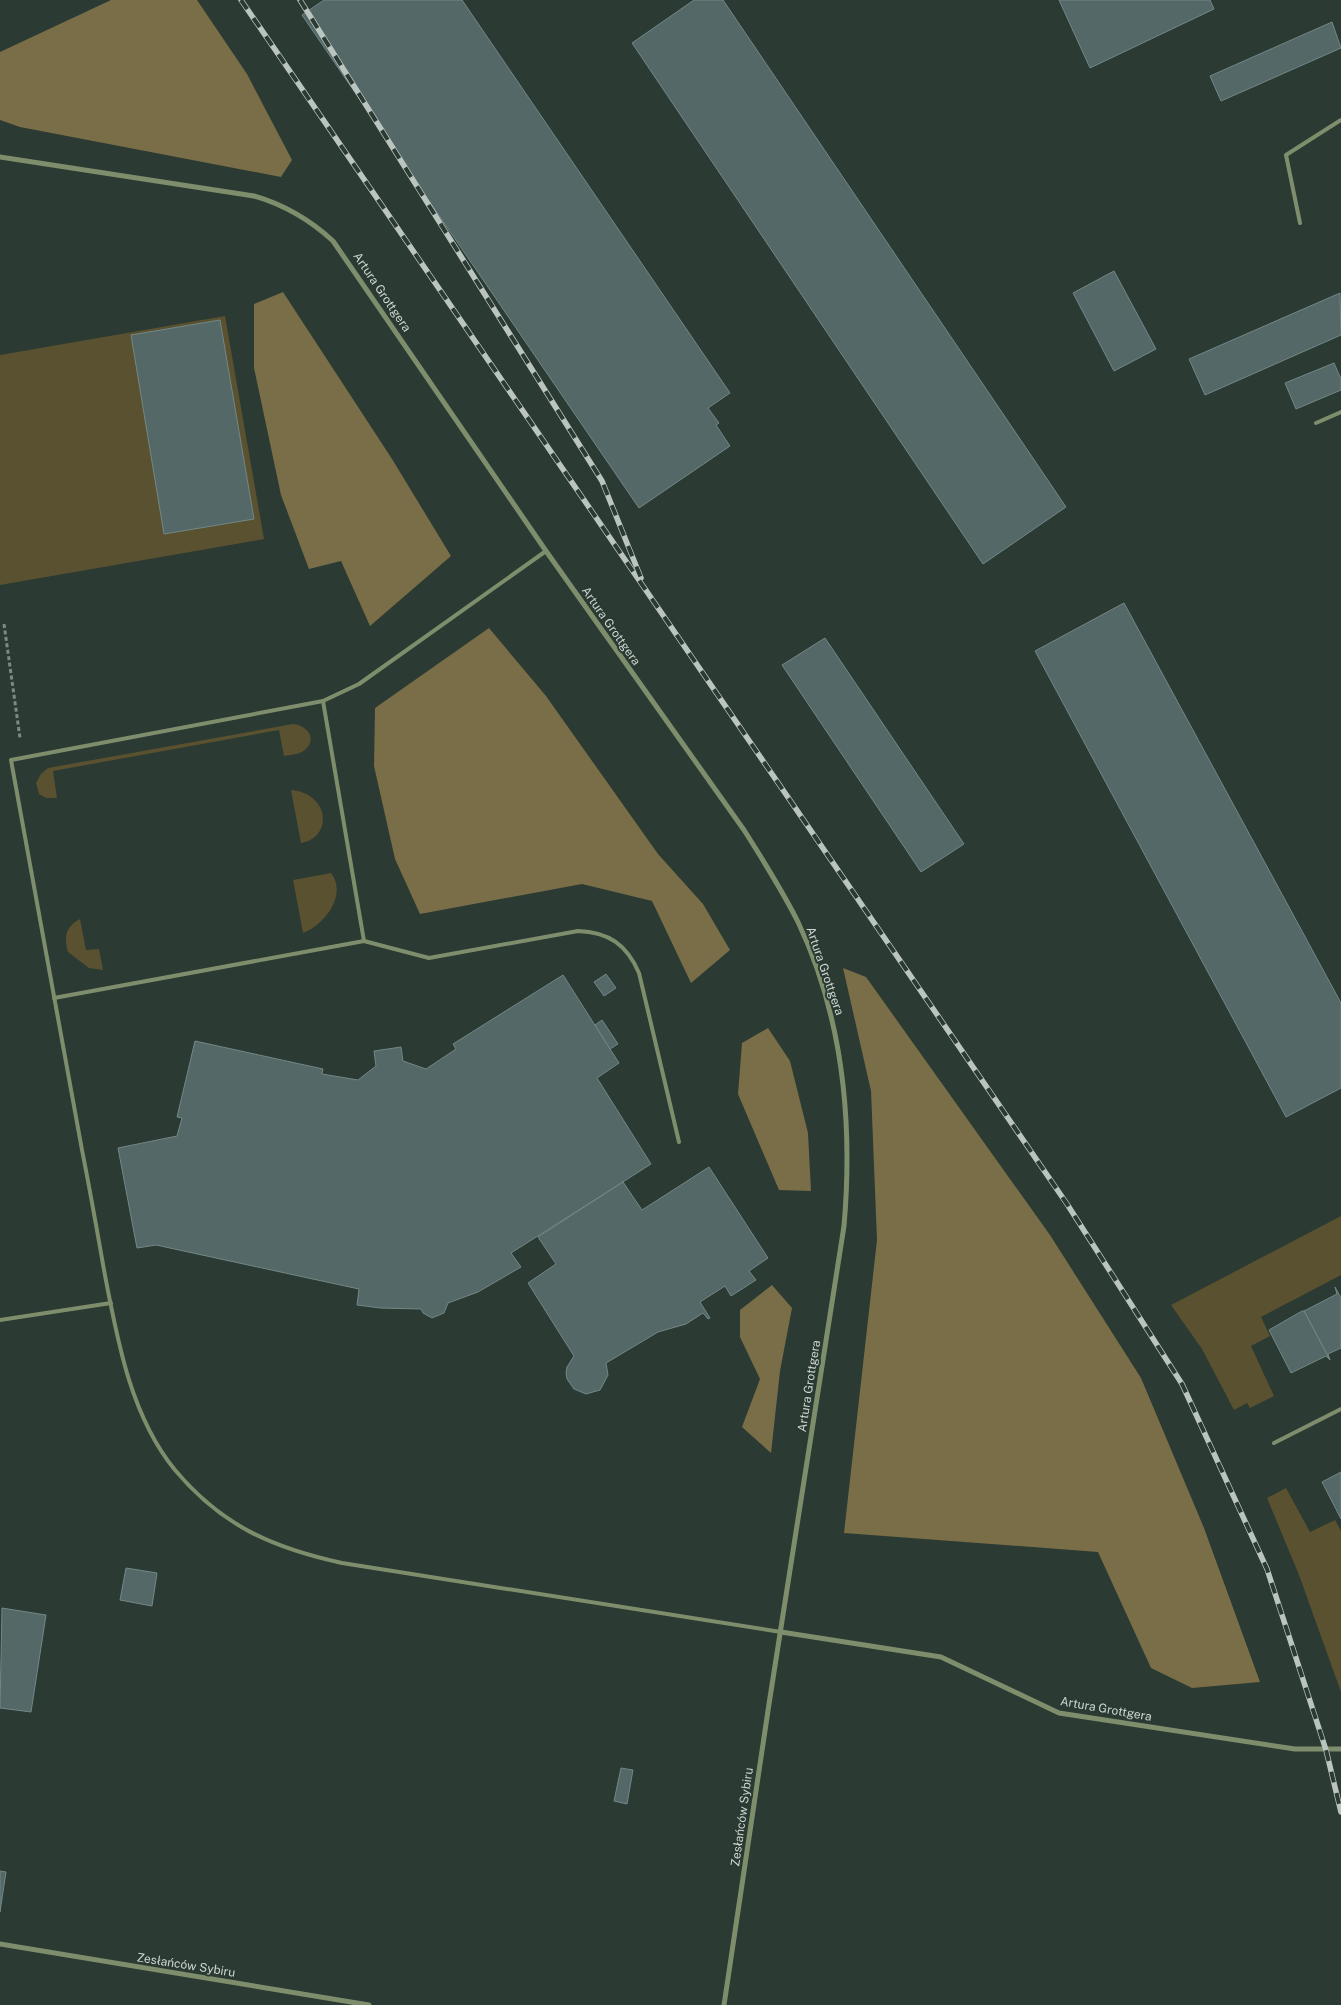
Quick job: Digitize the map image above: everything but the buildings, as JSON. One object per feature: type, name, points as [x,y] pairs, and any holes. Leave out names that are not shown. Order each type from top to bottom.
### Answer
[{"type":"street","name":"Artura Grottgera","points":[[0,157],[254,196],[283,205],[310,222],[333,241],[546,551],[744,830],[774,876],[798,923],[818,971],[834,1026],[843,1078],[848,1127],[848,1175],[844,1226],[781,1632],[941,1656],[1059,1713],[1295,1749],[1341,1749]]},
{"type":"street","name":"Zesłańców Sybiru","points":[[724,2005],[781,1632]]},
{"type":"street","name":"Zesłańców Sybiru","points":[[0,1944],[369,2005]]},
{"type":"lane","points":[[1300,223],[1286,155],[1341,120]]},
{"type":"lane","points":[[1316,423],[1341,412]]},
{"type":"lane","points":[[546,551],[359,684],[322,701],[11,760],[111,1303],[135,1399],[153,1437],[174,1469],[203,1499],[229,1520],[263,1540],[300,1554],[342,1563],[781,1632]]},
{"type":"lane","points":[[322,701],[364,941]]},
{"type":"lane","points":[[54,998],[364,941],[429,958],[578,931],[593,932],[617,941],[634,960],[639,973],[680,1142]]},
{"type":"lane","points":[[0,1320],[111,1303]]},
{"type":"lane","points":[[1274,1443],[1341,1409]]},
{"type":"path","points":[[4,624],[22,757]]},
{"type":"shaded area","points":[[111,0],[197,0],[247,74],[292,160],[281,177],[20,127],[0,120],[0,52]]},
{"type":"shaded area","points":[[283,292],[392,459],[451,556],[370,626],[341,561],[309,569],[281,495],[254,368],[254,304]]},
{"type":"shaded area","points":[[225,316],[264,539],[0,585],[0,355]]},
{"type":"shaded area","points":[[489,628],[546,696],[658,854],[703,904],[730,950],[691,983],[652,901],[582,884],[420,914],[395,859],[374,766],[375,708]]},
{"type":"shaded area","points":[[293,724],[302,726],[308,732],[311,739],[307,748],[296,754],[284,756],[279,730],[53,771],[57,798],[46,798],[39,794],[36,783],[41,774],[48,768]]},
{"type":"shaded area","points":[[291,790],[304,793],[313,799],[320,807],[323,815],[319,833],[312,839],[301,843]]},
{"type":"shaded area","points":[[331,873],[336,882],[335,900],[326,916],[311,929],[303,933],[293,880]]},
{"type":"shaded area","points":[[80,919],[86,950],[99,949],[103,970],[89,968],[68,952],[67,933],[71,925]]},
{"type":"shaded area","points":[[843,968],[866,977],[1050,1235],[1141,1378],[1204,1528],[1260,1682],[1192,1688],[1151,1668],[1098,1552],[844,1533],[877,1240],[871,1091]]},
{"type":"shaded area","points":[[768,1028],[790,1061],[808,1133],[811,1191],[779,1190],[738,1094],[742,1043]]},
{"type":"shaded area","points":[[1341,1216],[1341,1275],[1261,1317],[1270,1336],[1251,1346],[1274,1396],[1250,1408],[1247,1403],[1234,1410],[1202,1349],[1171,1305]]},
{"type":"shaded area","points":[[772,1285],[792,1308],[780,1371],[771,1453],[742,1427],[760,1379],[740,1337],[740,1310]]},
{"type":"shaded area","points":[[1286,1488],[1310,1532],[1335,1520],[1341,1531],[1341,1692],[1299,1575],[1267,1498]]},
{"type":"railway","points":[[241,0],[1067,1204],[1182,1384],[1267,1569],[1326,1750],[1341,1812]]},
{"type":"railway","points":[[300,0],[602,481],[641,578]]}]
